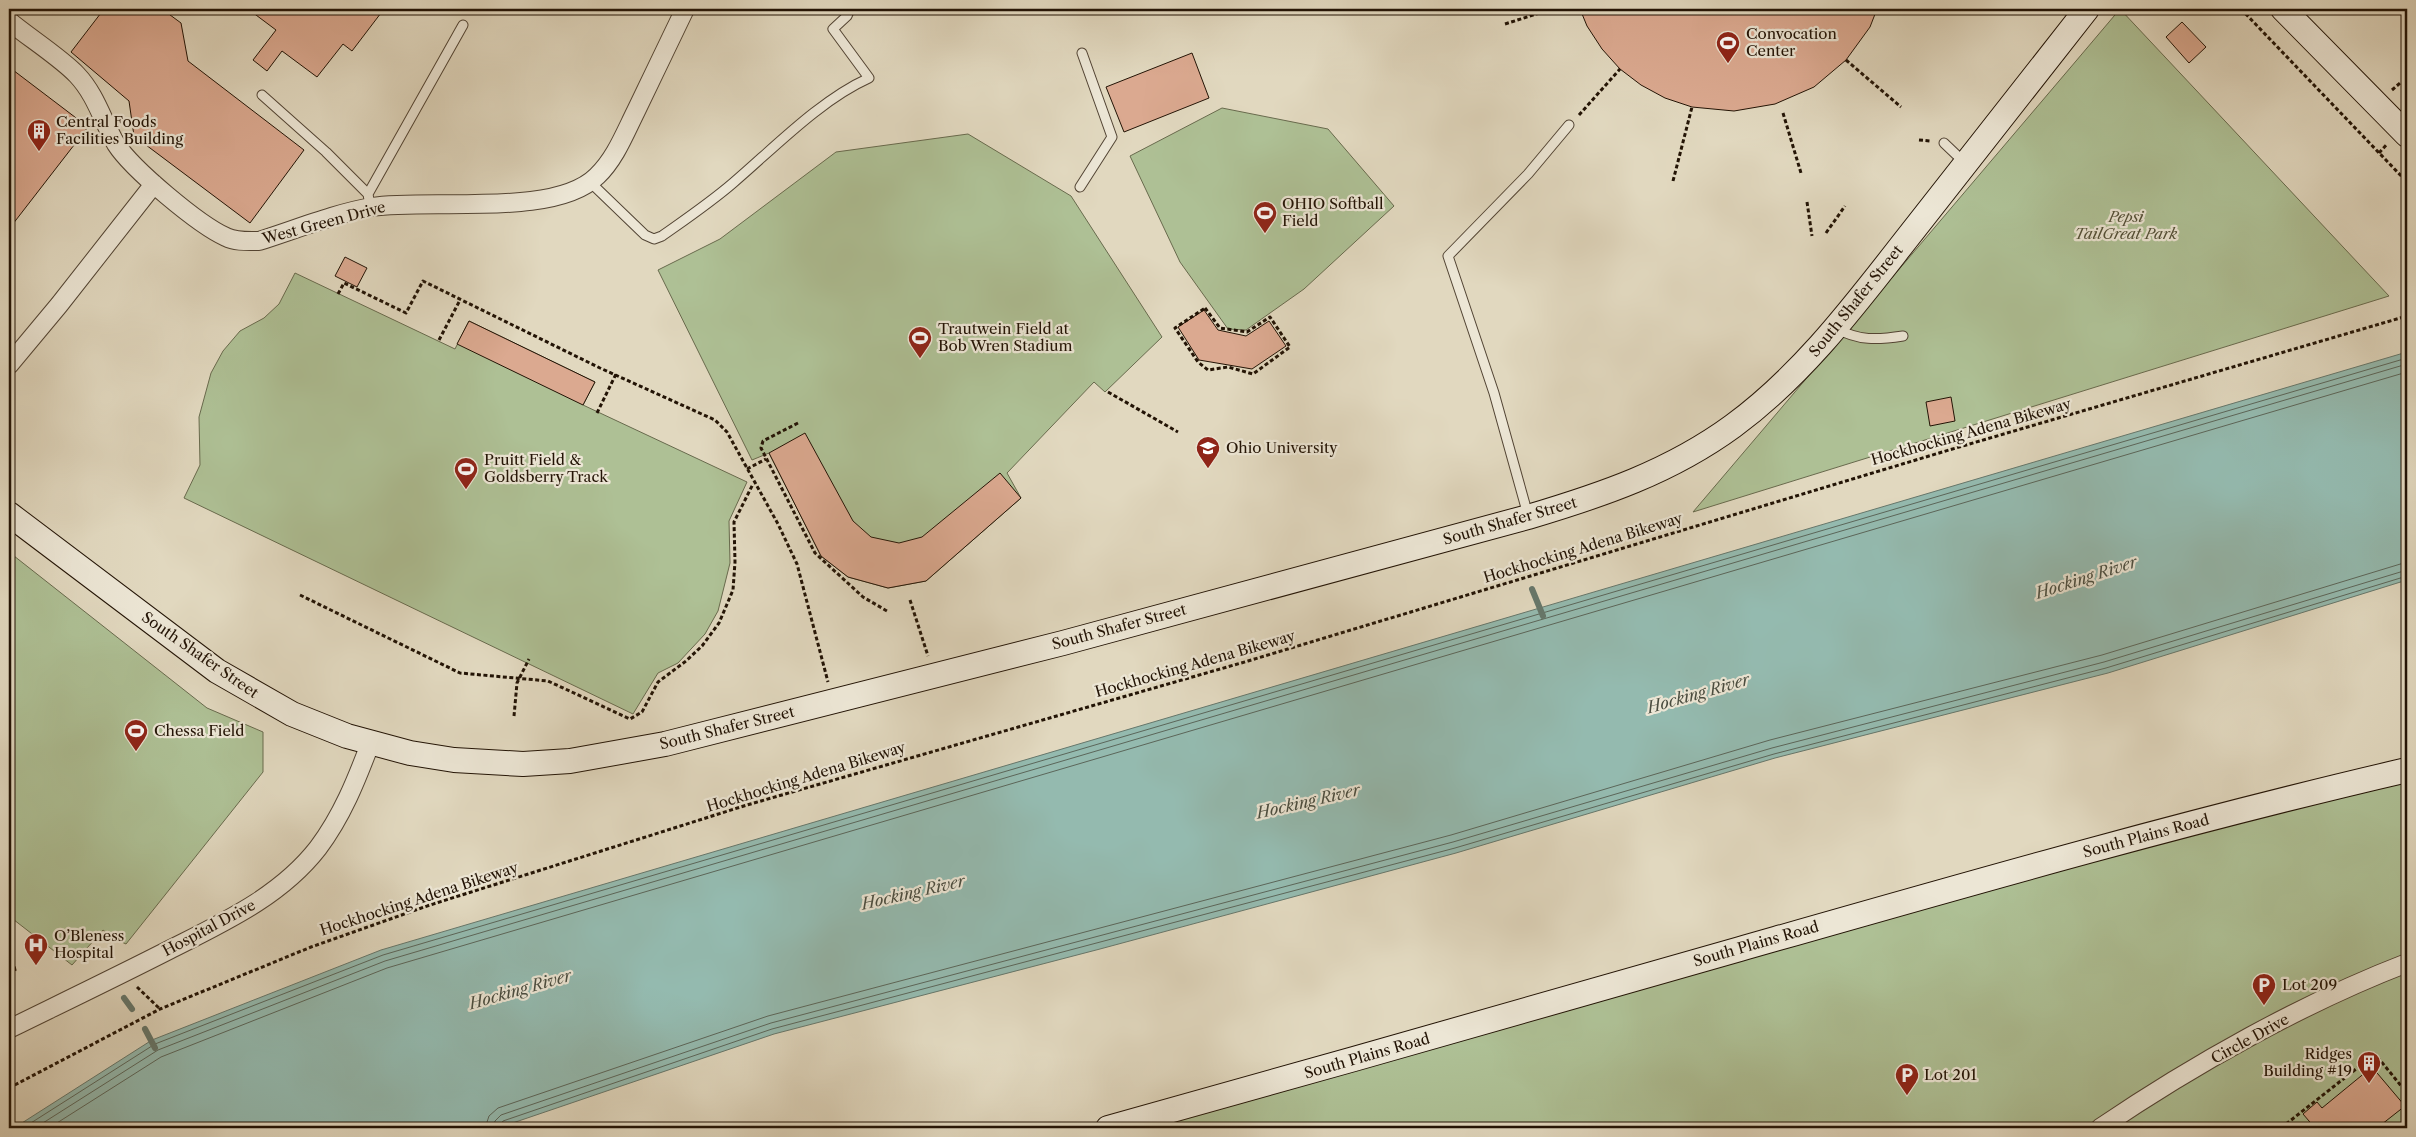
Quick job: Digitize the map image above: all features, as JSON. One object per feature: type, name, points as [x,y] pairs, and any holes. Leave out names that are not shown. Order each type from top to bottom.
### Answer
[{"type":"street","name":"West Green Drive","points":[[9,21],[77,75],[96,102],[116,144],[129,162],[154,184],[216,232],[240,241],[259,241],[369,201],[396,204],[539,201],[565,195],[590,182],[605,168],[619,146],[686,9]]},
{"type":"street","name":"South Shafer Street","points":[[9,514],[224,676],[292,714],[370,744],[454,760],[512,764],[570,761],[634,751],[1063,643],[1528,517],[1596,497],[1655,473],[1697,450],[1764,402],[1798,371],[1835,328],[2087,9]]},
{"type":"street","points":[[2283,9],[2407,135]]},
{"type":"street","points":[[9,365],[59,305],[154,184]]},
{"type":"street","name":"Hospital Drive","points":[[9,1029],[239,914],[280,886],[317,850],[331,830],[353,788],[370,744]]},
{"type":"street","name":"South Plains Road","points":[[1108,1128],[1450,1032],[1928,894],[2280,799],[2407,770]]},
{"type":"street","name":"Circle Drive","points":[[2100,1128],[2269,1027],[2362,980],[2407,963]]},
{"type":"lane","points":[[590,182],[645,235],[654,239],[662,236],[732,184],[770,149],[849,87],[869,78],[833,29],[847,16],[850,9]]},
{"type":"lane","points":[[262,96],[326,152],[369,201],[463,25]]},
{"type":"lane","points":[[1080,187],[1112,136],[1082,53]]},
{"type":"lane","points":[[1528,517],[1494,392],[1448,256],[1528,174],[1569,125]]},
{"type":"lane","points":[[1944,143],[1966,163]]},
{"type":"lane","points":[[1835,328],[1851,337],[1863,339],[1878,340],[1903,336]]},
{"type":"path","points":[[1505,24],[1552,9]]},
{"type":"path","points":[[2240,9],[2407,182]]},
{"type":"path","points":[[1846,60],[1901,107]]},
{"type":"path","points":[[1569,125],[1620,69]]},
{"type":"path","points":[[2391,91],[2407,77]]},
{"type":"path","points":[[1673,181],[1692,107]]},
{"type":"path","points":[[1783,113],[1801,172]]},
{"type":"path","points":[[2379,152],[2384,147]]},
{"type":"path","points":[[1808,202],[1812,236]]},
{"type":"path","points":[[1826,233],[1845,206]]},
{"type":"path","points":[[338,294],[344,283],[406,313],[423,281],[600,368],[715,420],[727,432],[778,524],[797,564],[828,683]]},
{"type":"path","points":[[439,340],[460,300]]},
{"type":"path","points":[[1206,308],[1220,328],[1247,332],[1270,317],[1290,348],[1253,374],[1228,367],[1208,370],[1198,362],[1175,328],[1206,308]]},
{"type":"path","name":"Hockhocking Adena Bikeway","points":[[9,1088],[160,1009],[372,924],[747,805],[1248,661],[1940,453],[2407,316]]},
{"type":"path","points":[[1208,370],[1208,375]]},
{"type":"path","points":[[597,413],[616,374]]},
{"type":"path","points":[[1108,392],[1178,432]]},
{"type":"path","points":[[798,423],[763,441],[761,448],[815,554],[863,597],[887,611]]},
{"type":"path","points":[[747,469],[767,459]]},
{"type":"path","points":[[300,594],[460,673],[548,681],[630,719],[642,712],[658,682],[702,646],[719,623],[733,590],[735,562],[734,522],[753,484]]},
{"type":"path","points":[[910,600],[928,657]]},
{"type":"path","points":[[514,716],[519,678],[529,659]]},
{"type":"path","points":[[9,963],[14,966],[15,970],[9,981]]},
{"type":"path","points":[[134,983],[160,1009]]},
{"type":"path","points":[[2281,1128],[2376,1054],[2407,1093]]},
{"type":"green space","name":"Pepsi TailGreat Park","points":[[2120,9],[2389,296],[1693,512],[2076,61]]},
{"type":"green space","name":"OHIO Softball Field","points":[[1222,108],[1328,129],[1394,206],[1304,289],[1246,330],[1228,329],[1180,262],[1130,156]]},
{"type":"green space","name":"Trautwein Field at Bob Wren Stadium","points":[[968,134],[1071,196],[1162,337],[1105,392],[1094,382],[1007,473],[1021,498],[926,581],[888,588],[848,577],[821,556],[769,453],[752,460],[658,270],[720,239],[836,152]]},
{"type":"green space","name":"Pruitt Field & Goldsberry Track","points":[[295,273],[455,349],[469,321],[595,382],[583,405],[747,482],[729,521],[730,563],[718,611],[705,634],[678,663],[658,673],[633,714],[184,498],[200,465],[199,417],[211,373],[223,351],[240,331],[264,318],[279,304]]},
{"type":"green space","name":"Chessa Field","points":[[9,552],[207,708],[263,732],[263,772],[126,944],[113,938],[103,930],[72,965],[9,916]]},
{"type":"green space","points":[[2407,770],[2407,1128],[1108,1128]]},
{"type":"water","name":"Hocking River","points":[[2407,352],[2407,580],[2108,673],[1775,758],[1456,853],[774,1034],[498,1128],[14,1128],[152,1040],[381,950]]},
{"type":"building","points":[[104,9],[162,9],[181,23],[188,61],[304,150],[250,223],[134,136],[129,101],[71,52]]},
{"type":"building","points":[[248,9],[384,9],[352,51],[343,44],[317,77],[282,51],[267,71],[253,60],[276,30]]},
{"type":"building","name":"Convocation Center","points":[[1580,9],[1877,9],[1870,27],[1846,60],[1814,87],[1775,104],[1734,111],[1692,107],[1665,98],[1641,85],[1620,69],[1602,49],[1587,26]]},
{"type":"building","points":[[2182,22],[2206,47],[2189,63],[2166,37]]},
{"type":"building","points":[[1192,53],[1209,98],[1124,132],[1106,87]]},
{"type":"building","name":"Central Foods Facilities Building","points":[[9,67],[88,127],[9,229]]},
{"type":"building","points":[[345,257],[367,268],[357,287],[335,276]]},
{"type":"building","points":[[1204,310],[1218,330],[1246,336],[1269,321],[1286,346],[1252,369],[1199,360],[1178,327]]},
{"type":"building","points":[[469,321],[595,382],[583,405],[457,344]]},
{"type":"building","points":[[1951,397],[1955,421],[1930,426],[1926,402]]},
{"type":"building","points":[[805,433],[853,521],[871,537],[899,543],[922,537],[1000,473],[1021,498],[926,581],[888,588],[848,577],[821,556],[769,453]]},
{"type":"building","name":"Ridges Building #19","points":[[2372,1067],[2405,1106],[2377,1128],[2315,1128],[2303,1114],[2317,1102],[2322,1108]]},
{"type":"waterway","points":[[1532,589],[1543,616]]},
{"type":"waterway","points":[[124,998],[132,1009]]},
{"type":"waterway","points":[[145,1029],[155,1048]]},
{"type":"place","name":"Convocation Center","points":[[1728,64]]},
{"type":"place","name":"Central Foods Facilities Building","points":[[39,152]]},
{"type":"place","name":"OHIO Softball Field","points":[[1265,234]]},
{"type":"place","name":"Trautwein Field at Bob Wren Stadium","points":[[920,359]]},
{"type":"place","name":"Ohio University","points":[[1208,469]]},
{"type":"place","name":"Pruitt Field & Goldsberry Track","points":[[466,490]]},
{"type":"place","name":"Chessa Field","points":[[136,752]]},
{"type":"place","name":"O’Bleness Hospital","points":[[36,966]]},
{"type":"place","name":"Lot 209","points":[[2264,1006]]},
{"type":"place","name":"Ridges Building #19","points":[[2369,1084]]},
{"type":"place","name":"Lot 201","points":[[1907,1096]]}]
